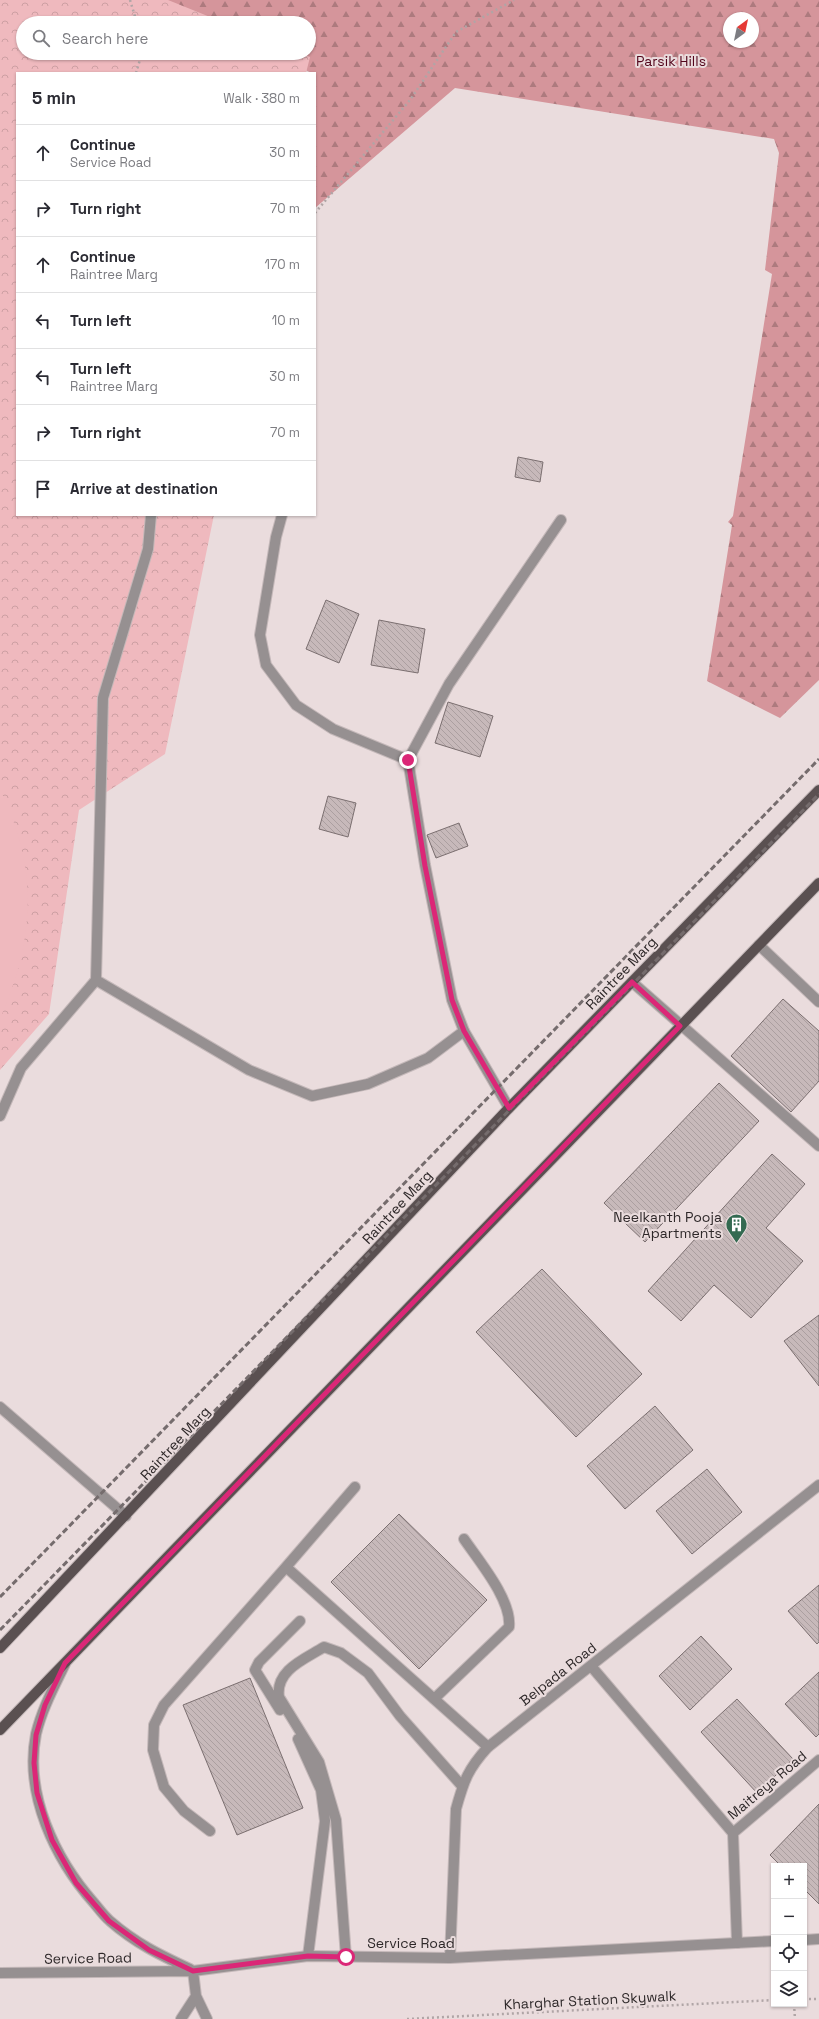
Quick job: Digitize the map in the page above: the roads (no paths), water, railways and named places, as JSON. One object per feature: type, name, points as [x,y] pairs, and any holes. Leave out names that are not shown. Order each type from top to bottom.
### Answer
[{"type":"main road","name":"Raintree Marg","points":[[0,1648],[509,1108],[819,790]]},
{"type":"main road","points":[[0,1730],[819,883]]},
{"type":"street","points":[[0,1116],[21,1068],[96,980],[103,698],[148,549],[150,516]]},
{"type":"street","points":[[282,516],[276,537],[260,635],[266,665],[296,705],[327,725],[408,760]]},
{"type":"street","points":[[509,1108],[464,1031],[452,1000],[425,866],[408,760],[448,684],[561,520]]},
{"type":"street","points":[[759,945],[819,1002]]},
{"type":"street","points":[[96,980],[249,1070],[312,1096],[368,1084],[428,1058],[464,1031]]},
{"type":"street","points":[[632,982],[680,1026],[819,1146]]},
{"type":"street","points":[[0,1406],[126,1516]]},
{"type":"street","name":"Belpada Road","points":[[450,1958],[456,1808],[462,1786],[472,1765],[488,1747],[819,1486]]},
{"type":"street","points":[[210,1831],[184,1811],[164,1787],[153,1750],[154,1725],[164,1705],[355,1487]]},
{"type":"street","points":[[434,1699],[509,1627],[511,1616],[497,1587],[464,1539]]},
{"type":"street","points":[[286,1567],[488,1747]]},
{"type":"street","points":[[300,1621],[259,1662],[255,1670],[301,1744],[321,1790],[325,1821],[308,1956]]},
{"type":"street","points":[[346,1957],[336,1820],[319,1762],[279,1697],[278,1688],[287,1669],[324,1647],[341,1653],[368,1673],[400,1716],[462,1786]]},
{"type":"street","points":[[65,1663],[45,1705],[36,1735],[34,1763],[37,1793],[52,1840],[76,1883],[109,1921],[149,1950],[193,1971],[196,1996],[207,2019]]},
{"type":"street","points":[[591,1666],[733,1833],[737,1943]]},
{"type":"street","name":"Maitreya Road","points":[[733,1833],[819,1760]]},
{"type":"street","points":[[807,1940],[819,1939]]},
{"type":"street","name":"Service Road","points":[[0,1973],[193,1971],[308,1956],[450,1958],[771,1941]]},
{"type":"street","points":[[182,2019],[196,1996]]},
{"type":"railway","points":[[0,1597],[819,759]]},
{"type":"railway","points":[[0,1630],[819,794]]},
{"type":"place","name":"Neelkanth Pooja Apartments","points":[[737,1244]]},
{"type":"park label","name":"Parsik Hills","points":[[671,61]]}]
